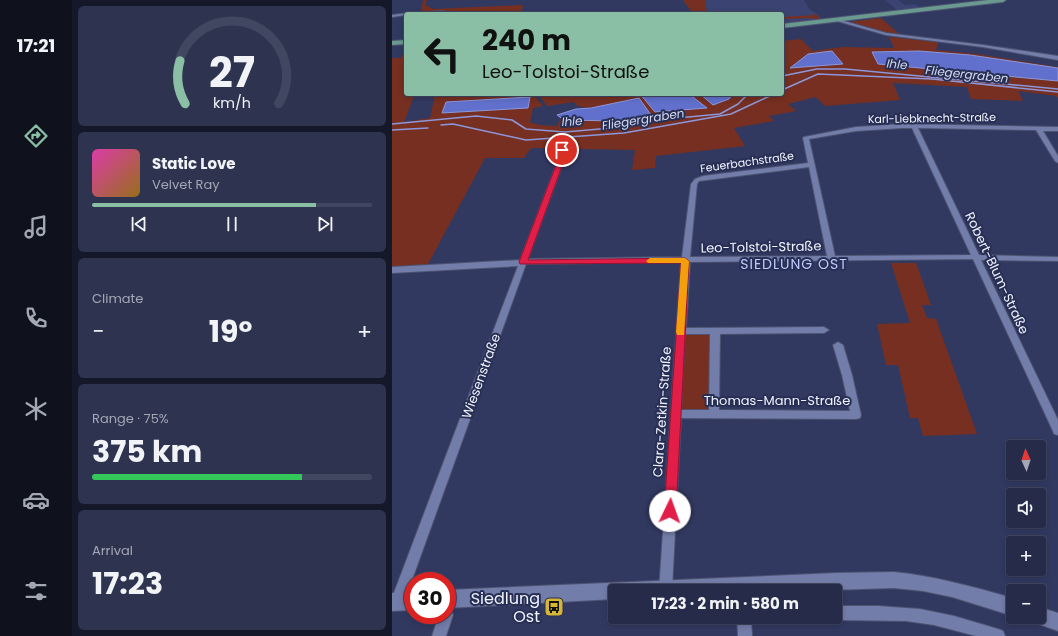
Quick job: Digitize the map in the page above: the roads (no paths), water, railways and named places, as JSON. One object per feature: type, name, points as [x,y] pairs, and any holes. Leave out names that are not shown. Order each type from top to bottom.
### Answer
[{"type":"main road","points":[[784,26],[1003,0]]},
{"type":"main road","points":[[392,42],[404,42]]},
{"type":"main road","points":[[818,584],[894,580],[922,583],[952,589],[1006,604]]},
{"type":"main road","points":[[456,605],[608,592]]},
{"type":"main road","points":[[1046,618],[1058,622]]},
{"type":"street","points":[[392,16],[404,14]]},
{"type":"street","points":[[839,20],[886,34],[983,46],[1058,58]]},
{"type":"street","name":"Karl-Liebknecht-Straße","points":[[811,165],[806,138],[856,129],[914,126],[1058,129]]},
{"type":"street","name":"Robert-Blum-Straße","points":[[914,126],[1058,431]]},
{"type":"street","points":[[1038,128],[1058,162]]},
{"type":"street","name":"Wiesenstraße","points":[[401,602],[564,152],[562,150]]},
{"type":"street","points":[[811,165],[832,259]]},
{"type":"street","name":"Feuerbachstraße","points":[[685,261],[693,187],[697,180],[811,165]]},
{"type":"street","name":"Leo-Tolstoi-Straße","points":[[392,270],[523,262],[975,257],[1058,259]]},
{"type":"street","name":"Clara-Zetkin-Straße","points":[[666,584],[685,261]]},
{"type":"street","points":[[681,331],[824,330]]},
{"type":"street","points":[[714,414],[715,331]]},
{"type":"street","name":"Thomas-Mann-Straße","points":[[676,414],[856,415],[847,375],[838,345]]},
{"type":"street","points":[[842,613],[892,614],[929,617],[998,636]]},
{"type":"street","points":[[439,636],[442,624]]},
{"type":"street","points":[[745,624],[746,636]]},
{"type":"water","points":[[832,51],[843,64],[790,68],[808,54]]},
{"type":"water","points":[[919,51],[970,55],[1058,68],[1058,81],[878,64],[872,52]]},
{"type":"water","points":[[642,96],[692,96],[707,108],[655,112]]},
{"type":"water","points":[[702,96],[731,96],[729,99],[713,105]]},
{"type":"water","points":[[530,97],[528,108],[442,113],[446,102]]},
{"type":"water","points":[[639,98],[651,115],[616,121],[564,120],[557,115],[576,109],[591,108]]},
{"type":"waterway","name":"Ihle","points":[[784,76],[817,69],[845,69],[1058,89]]},
{"type":"waterway","name":"Ihle","points":[[784,89],[818,74],[932,79],[1058,92]]},
{"type":"waterway","name":"Ihle","points":[[392,124],[476,116],[512,120],[526,129],[565,132],[623,127],[646,121],[720,114],[738,104],[746,96]]},
{"type":"waterway","name":"Fliegergraben","points":[[441,125],[453,124],[526,140],[624,133],[731,114],[770,96]]},
{"type":"waterway","name":"Fliegergraben","points":[[392,130],[428,128]]},
{"type":"place","name":"Siedlung Ost","points":[[554,607]]},
{"type":"district","name":"SIEDLUNG OST","points":[[794,264]]}]
